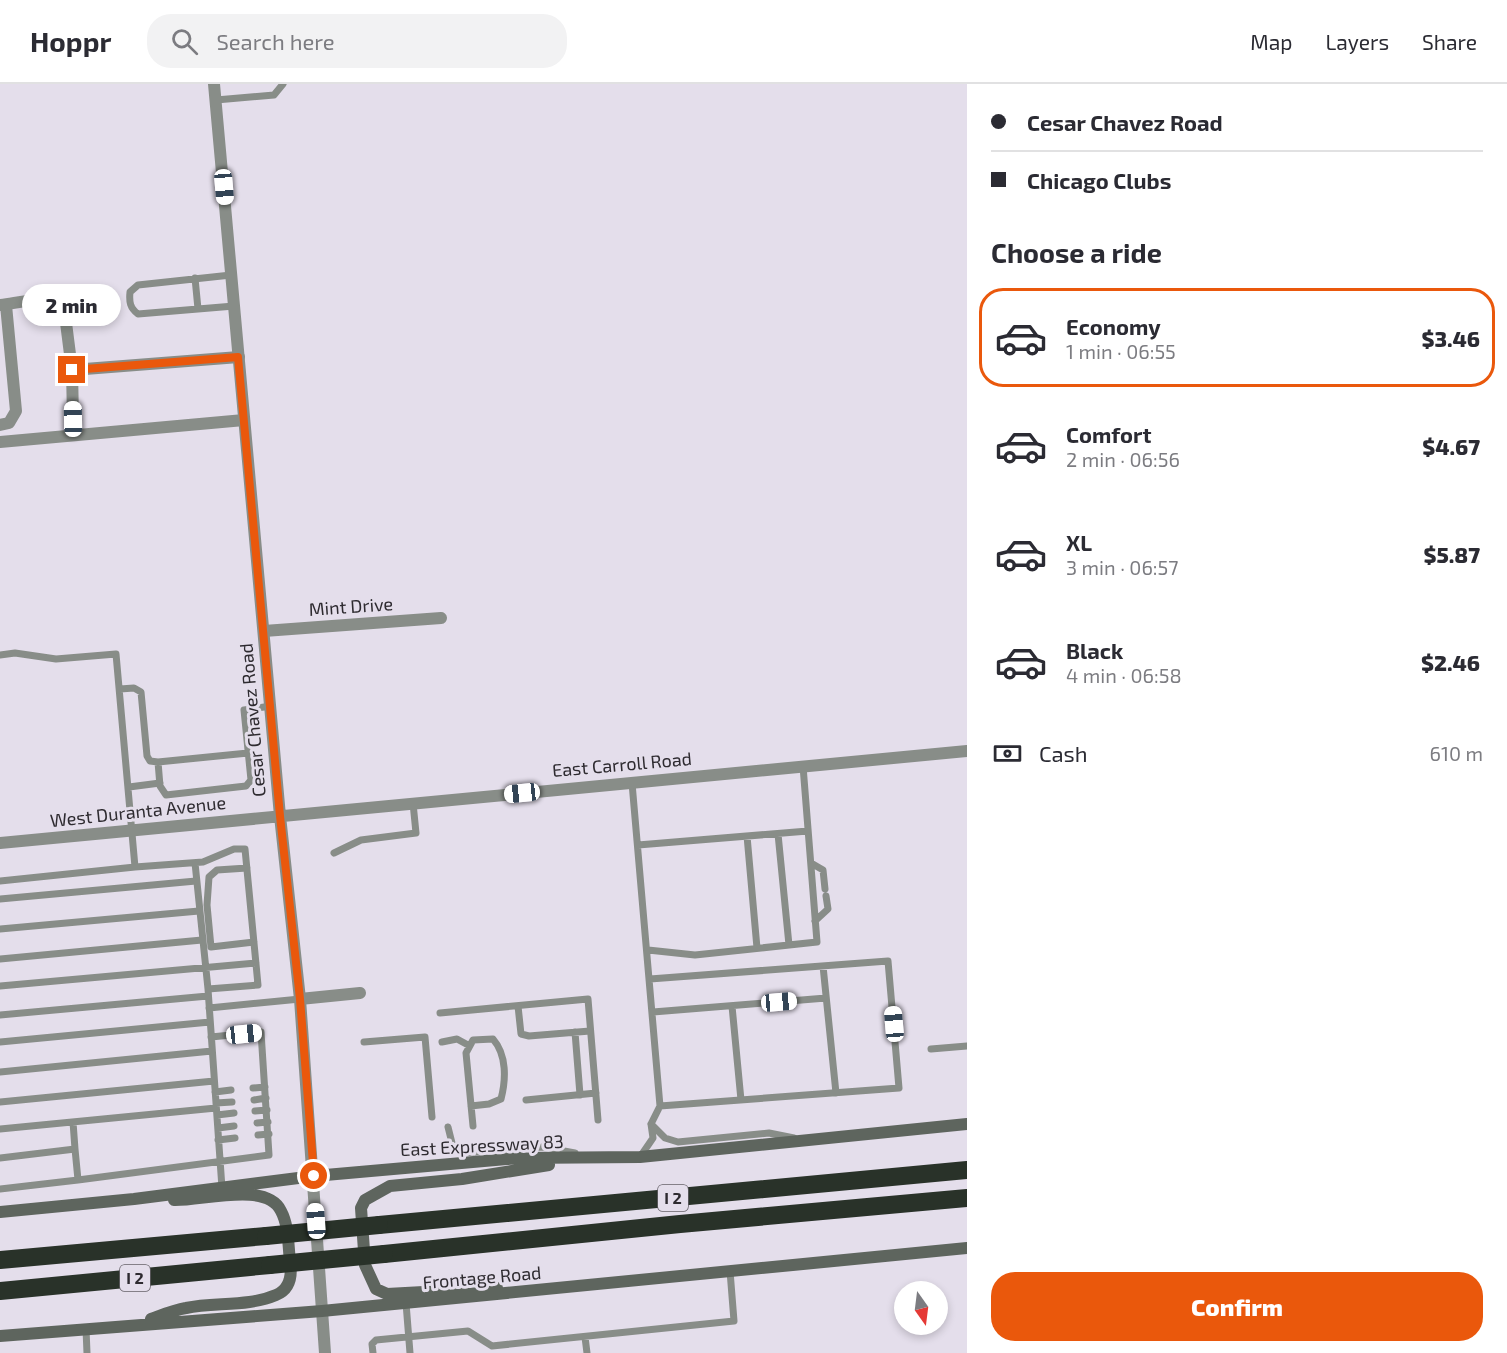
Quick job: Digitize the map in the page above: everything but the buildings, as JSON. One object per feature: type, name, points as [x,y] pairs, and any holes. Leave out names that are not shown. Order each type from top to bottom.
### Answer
[{"type":"highway","points":[[892,1177],[967,1163]]},
{"type":"highway","name":"I 2","points":[[0,1259],[967,1170]]},
{"type":"highway","name":"I 2","points":[[0,1291],[967,1198]]},
{"type":"highway","points":[[809,1212],[967,1210]]},
{"type":"main road","name":"East Expressway 83","points":[[0,1212],[134,1199],[314,1176],[518,1158],[640,1157],[967,1124]]},
{"type":"main road","points":[[539,1290],[478,1287],[387,1294],[376,1289],[365,1265],[361,1208],[365,1200],[390,1186],[462,1179],[521,1168],[601,1159]]},
{"type":"main road","points":[[130,1325],[186,1308],[254,1301],[278,1295],[289,1285],[292,1272],[286,1226],[281,1210],[272,1200],[263,1196],[243,1194],[190,1200],[134,1199]]},
{"type":"main road","name":"Frontage Road","points":[[0,1336],[322,1311],[967,1248]]},
{"type":"street","name":"Cesar Chavez Road","points":[[214,84],[280,816],[300,999],[325,1353]]},
{"type":"street","points":[[0,425],[9,423],[16,411],[3,305],[46,300],[56,301],[64,307],[72,370],[73,419]]},
{"type":"street","points":[[72,370],[238,357]]},
{"type":"street","points":[[0,442],[244,420]]},
{"type":"street","name":"Mint Drive","points":[[264,631],[441,618]]},
{"type":"street","name":"East Carroll Road","points":[[280,816],[967,751]]},
{"type":"street","name":"West Duranta Avenue","points":[[0,843],[280,816]]},
{"type":"street","points":[[300,999],[360,993]]},
{"type":"lane","points":[[216,100],[274,95],[283,84]]},
{"type":"lane","points":[[231,275],[138,285],[130,292],[130,299],[132,310],[138,314],[234,306]]},
{"type":"lane","points":[[195,278],[198,309]]},
{"type":"lane","points":[[0,654],[15,653],[56,659],[116,654],[135,867]]},
{"type":"lane","points":[[120,688],[134,688],[141,692],[147,756],[150,762],[248,753]]},
{"type":"lane","points":[[158,762],[160,783],[166,795],[246,786],[251,780],[244,710],[271,706]]},
{"type":"lane","points":[[648,950],[694,955],[817,942],[803,766]]},
{"type":"lane","points":[[129,787],[160,783]]},
{"type":"lane","points":[[632,783],[651,979],[660,1106],[651,1124],[653,1138],[640,1157]]},
{"type":"lane","points":[[334,853],[361,840],[416,833],[413,803]]},
{"type":"lane","points":[[638,845],[808,831]]},
{"type":"lane","points":[[778,834],[789,945]]},
{"type":"lane","points":[[747,836],[757,948]]},
{"type":"lane","points":[[0,881],[203,862],[234,849],[245,849],[258,985],[0,1015]]},
{"type":"lane","points":[[195,863],[208,992],[222,1188]]},
{"type":"lane","points":[[811,863],[823,870],[828,909],[815,921]]},
{"type":"lane","points":[[211,946],[207,905],[209,877],[217,870],[247,868]]},
{"type":"lane","points":[[0,899],[196,880]]},
{"type":"lane","points":[[0,929],[199,911]]},
{"type":"lane","points":[[0,959],[254,942]]},
{"type":"lane","points":[[651,979],[888,961],[899,1088],[660,1106]]},
{"type":"lane","points":[[0,986],[256,963]]},
{"type":"lane","points":[[823,966],[836,1093]]},
{"type":"lane","points":[[653,1012],[826,998]]},
{"type":"lane","points":[[209,1008],[300,999]]},
{"type":"lane","points":[[440,1013],[588,999],[598,1120]]},
{"type":"lane","points":[[518,1006],[521,1034],[529,1036],[590,1031]]},
{"type":"lane","points":[[732,1006],[741,1100]]},
{"type":"lane","points":[[0,1042],[210,1022]]},
{"type":"lane","points":[[0,1189],[270,1155],[261,1032],[211,1037]]},
{"type":"lane","points":[[575,1032],[580,1095]]},
{"type":"lane","points":[[364,1042],[425,1037],[432,1117]]},
{"type":"lane","points":[[442,1042],[457,1039],[468,1045]]},
{"type":"lane","points":[[471,1106],[489,1104],[501,1099],[505,1079],[500,1046],[493,1039],[473,1040],[468,1045],[467,1074],[473,1126]]},
{"type":"lane","points":[[931,1049],[967,1046]]},
{"type":"lane","points":[[0,1072],[212,1051]]},
{"type":"lane","points":[[0,1102],[214,1081]]},
{"type":"lane","points":[[253,1088],[265,1087]]},
{"type":"lane","points":[[215,1092],[231,1090]]},
{"type":"lane","points":[[526,1101],[596,1094]]},
{"type":"lane","points":[[254,1100],[266,1098]]},
{"type":"lane","points":[[216,1109],[232,1102]]},
{"type":"lane","points":[[0,1129],[216,1109],[234,1113]]},
{"type":"lane","points":[[255,1111],[267,1110]]},
{"type":"lane","points":[[73,1122],[78,1180]]},
{"type":"lane","points":[[256,1123],[268,1122]]},
{"type":"lane","points":[[651,1124],[665,1138],[678,1142],[769,1133],[811,1141]]},
{"type":"lane","points":[[218,1128],[234,1126]]},
{"type":"lane","points":[[448,1127],[452,1143],[461,1153],[542,1146],[601,1159]]},
{"type":"lane","points":[[258,1135],[269,1134]]},
{"type":"lane","points":[[218,1140],[235,1138]]},
{"type":"lane","points":[[0,1158],[75,1149]]},
{"type":"lane","points":[[373,1353],[372,1344],[376,1340],[409,1336],[468,1331],[501,1349],[585,1337],[734,1321],[730,1271]]},
{"type":"lane","points":[[406,1303],[410,1353]]},
{"type":"lane","points":[[86,1329],[87,1353]]},
{"type":"lane","points":[[585,1337],[586,1353]]},
{"type":"route","points":[[72,370],[238,357],[280,816],[300,999],[314,1176]]}]
